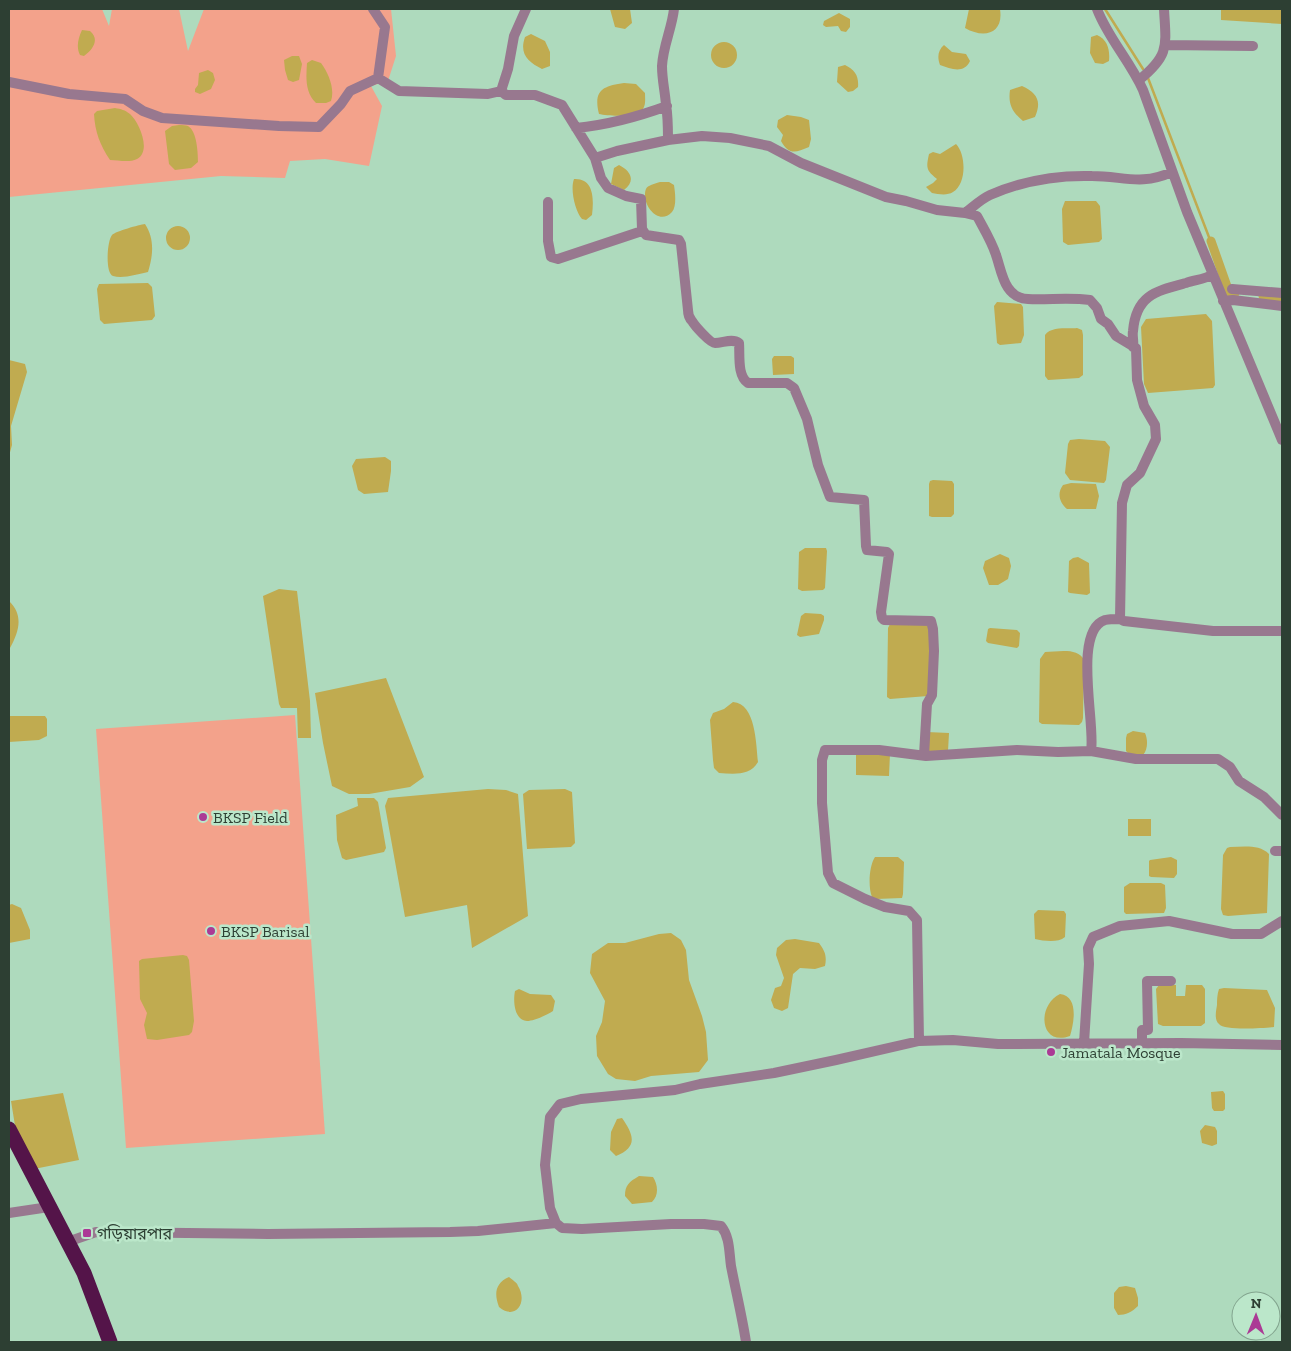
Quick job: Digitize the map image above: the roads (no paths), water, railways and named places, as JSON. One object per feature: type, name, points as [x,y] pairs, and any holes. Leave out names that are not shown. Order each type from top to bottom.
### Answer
[{"type":"highway","points":[[9,1129],[84,1273],[110,1342]]},
{"type":"street","points":[[373,9],[385,27],[378,78]]},
{"type":"street","points":[[501,91],[508,69],[514,36],[526,9]]},
{"type":"street","points":[[668,140],[667,106],[662,84],[662,65],[664,48],[673,20],[674,9]]},
{"type":"street","points":[[1097,9],[1114,41],[1139,80],[1212,275],[1282,440]]},
{"type":"street","points":[[1139,80],[1158,63],[1164,53],[1164,9]]},
{"type":"street","points":[[1165,45],[1253,46]]},
{"type":"street","points":[[9,82],[69,94],[125,99],[143,111],[162,118],[319,127],[341,104],[350,91],[378,78]]},
{"type":"street","points":[[378,78],[399,91],[488,94],[501,91]]},
{"type":"street","points":[[501,91],[506,95],[535,95],[562,106],[594,158],[601,178],[608,188],[626,196],[641,199],[642,231],[646,235],[679,240],[690,320],[704,333],[708,341],[713,343],[734,340],[739,343],[741,371],[745,381],[748,383],[787,383],[794,388],[807,419],[818,465],[830,497],[864,500],[868,550],[887,552],[889,554],[881,612],[882,618],[884,620],[931,621],[934,651],[932,695],[927,704],[924,755]]},
{"type":"street","points":[[576,128],[630,118],[667,106]]},
{"type":"street","points":[[594,158],[668,140],[702,136],[730,138],[769,146],[801,163],[866,190],[937,210],[977,216],[997,256],[1006,286],[1015,295],[1026,299],[1077,298],[1090,300],[1097,308],[1101,319],[1108,324],[1116,336],[1136,348],[1139,391],[1144,406],[1155,425],[1156,439],[1140,472],[1127,485],[1122,503],[1120,619]]},
{"type":"street","points":[[965,213],[989,196],[1023,184],[1048,178],[1093,176],[1132,180],[1159,178],[1172,172]]},
{"type":"street","points":[[548,202],[548,248],[551,257],[558,259],[642,231]]},
{"type":"street","points":[[1133,346],[1136,316],[1139,306],[1145,298],[1163,289],[1212,275]]},
{"type":"street","points":[[1232,289],[1282,293]]},
{"type":"street","points":[[1223,301],[1233,300],[1282,306]]},
{"type":"street","points":[[1091,751],[1093,743],[1088,703],[1087,668],[1091,638],[1097,626],[1104,620],[1120,619],[1124,622],[1213,630],[1282,630]]},
{"type":"street","points":[[919,1041],[917,920],[909,911],[885,907],[833,883],[828,873],[822,794],[822,760],[825,750],[871,750],[924,755],[959,755],[1017,750],[1091,751],[1136,758],[1218,759],[1230,767],[1239,781],[1264,798],[1282,815]]},
{"type":"street","points":[[1084,1043],[1089,964],[1088,948],[1092,937],[1120,926],[1169,921],[1232,934],[1261,934],[1282,921]]},
{"type":"street","points":[[1142,1043],[1142,1030],[1148,1030],[1147,981],[1171,981]]},
{"type":"street","points":[[746,1342],[731,1266],[727,1233],[721,1226],[671,1224],[582,1229],[562,1228],[556,1223],[550,1208],[545,1165],[550,1117],[560,1104],[581,1099],[675,1090],[700,1084],[774,1073],[919,1041],[953,1040],[998,1044],[1142,1043],[1282,1046]]},
{"type":"street","points":[[9,1213],[49,1207]]},
{"type":"street","points":[[68,1240],[96,1232],[278,1234],[450,1232],[556,1223]]},
{"type":"waterway","points":[[1105,9],[1143,69]]},
{"type":"waterway","points":[[1148,78],[1212,245]]},
{"type":"waterway","points":[[1211,241],[1229,292],[1235,293]]},
{"type":"waterway","points":[[1263,296],[1282,299]]},
{"type":"place","name":"BKSP Field","points":[[203,817]]},
{"type":"place","name":"BKSP Barisal","points":[[211,931]]},
{"type":"place","name":"Jamatala Mosque","points":[[1051,1052]]},
{"type":"place","name":"গড়িয়ারপার","points":[[87,1233]]}]
